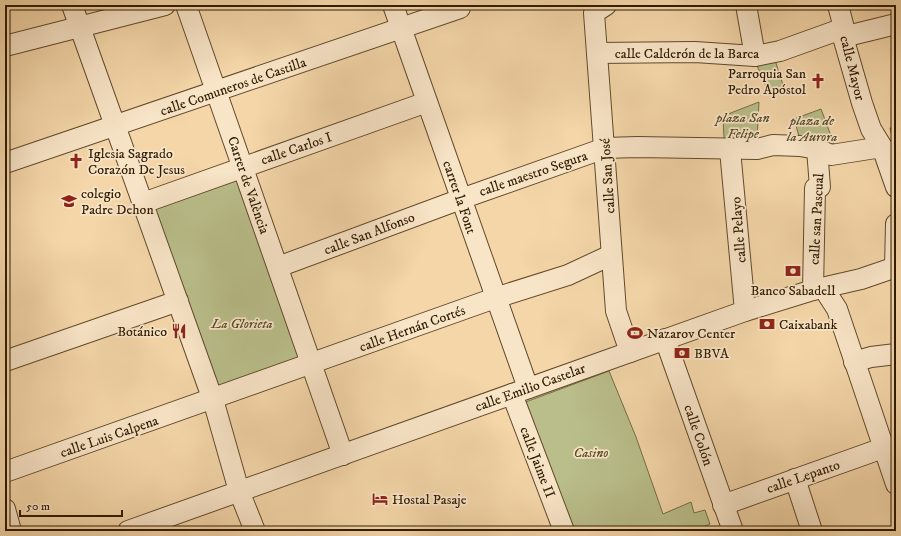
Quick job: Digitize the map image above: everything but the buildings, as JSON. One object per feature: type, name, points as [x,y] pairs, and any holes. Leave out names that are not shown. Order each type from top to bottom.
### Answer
[{"type":"street","points":[[72,5],[213,400],[238,491],[255,531]]},
{"type":"street","points":[[5,46],[165,5]]},
{"type":"street","name":"Carrer de València","points":[[186,5],[343,455]]},
{"type":"street","name":"carrer la Font","points":[[393,5],[495,298],[520,391]]},
{"type":"street","name":"calle San José","points":[[606,5],[594,13],[616,312],[630,352]]},
{"type":"street","points":[[746,5],[755,56]]},
{"type":"street","name":"calle Mayor","points":[[838,5],[862,103],[871,129],[882,147],[896,187]]},
{"type":"street","name":"calle Comuneros de Castilla","points":[[5,164],[401,28],[460,6]]},
{"type":"street","name":"calle Calderón de la Barca","points":[[597,53],[695,52],[755,56],[780,52],[844,32],[896,24]]},
{"type":"street","name":"calle Carlos I","points":[[143,203],[427,102]]},
{"type":"street","name":"calle maestro Segura","points":[[461,199],[605,148],[638,147],[730,150],[757,149],[773,145],[817,149],[831,155],[882,147]]},
{"type":"street","name":"calle san Pascual","points":[[817,149],[820,187],[815,188],[818,289]]},
{"type":"street","name":"calle Pelayo","points":[[730,150],[745,311]]},
{"type":"street","name":"calle San Alfonso","points":[[278,268],[461,199]]},
{"type":"street","points":[[837,309],[845,291],[861,279],[895,267],[896,224]]},
{"type":"street","name":"calle Hernán Cortés","points":[[213,400],[495,298],[568,275],[611,255]]},
{"type":"street","name":"calle Emilio Castelar","points":[[128,531],[745,311],[818,289],[861,279]]},
{"type":"street","points":[[818,289],[837,309],[896,484]]},
{"type":"street","points":[[5,361],[178,301]]},
{"type":"street","name":"calle Colón","points":[[666,339],[733,531]]},
{"type":"street","points":[[854,362],[871,357],[896,354]]},
{"type":"street","name":"calle Jaime II","points":[[520,391],[564,531]]},
{"type":"street","name":"calle Luis Calpena","points":[[5,472],[213,400]]},
{"type":"street","name":"calle Lepanto","points":[[723,505],[883,448]]},
{"type":"street","points":[[795,479],[812,531]]},
{"type":"street","points":[[5,509],[11,531]]},
{"type":"green space","points":[[774,57],[784,88],[769,93],[754,59]]},
{"type":"green space","name":"plaza San Felipe","points":[[759,102],[757,139],[724,139],[723,116]]},
{"type":"green space","name":"plaza de la Aurora","points":[[821,109],[834,144],[801,143],[794,119]]},
{"type":"green space","points":[[896,127],[896,154],[890,128]]},
{"type":"green space","name":"La Glorieta","points":[[240,173],[305,359],[217,394],[151,205]]},
{"type":"green space","name":"Casino","points":[[609,371],[636,437],[663,514],[691,502],[694,513],[705,510],[710,524],[698,529],[698,531],[570,531],[523,403]]},
{"type":"place","name":"Parroquia San Pedro Apóstol","points":[[818,81]]},
{"type":"place","name":"Iglesia Sagrado Corazón De Jesus","points":[[76,161]]},
{"type":"place","name":"colegio Padre Dehon","points":[[69,201]]},
{"type":"place","name":"Banco Sabadell","points":[[793,271]]},
{"type":"place","name":"Caixabank","points":[[767,324]]},
{"type":"place","name":"Botánico","points":[[179,331]]},
{"type":"place","name":"Nazarov Center","points":[[635,333]]},
{"type":"place","name":"BBVA","points":[[682,353]]},
{"type":"place","name":"Hostal Pasaje","points":[[380,499]]}]
